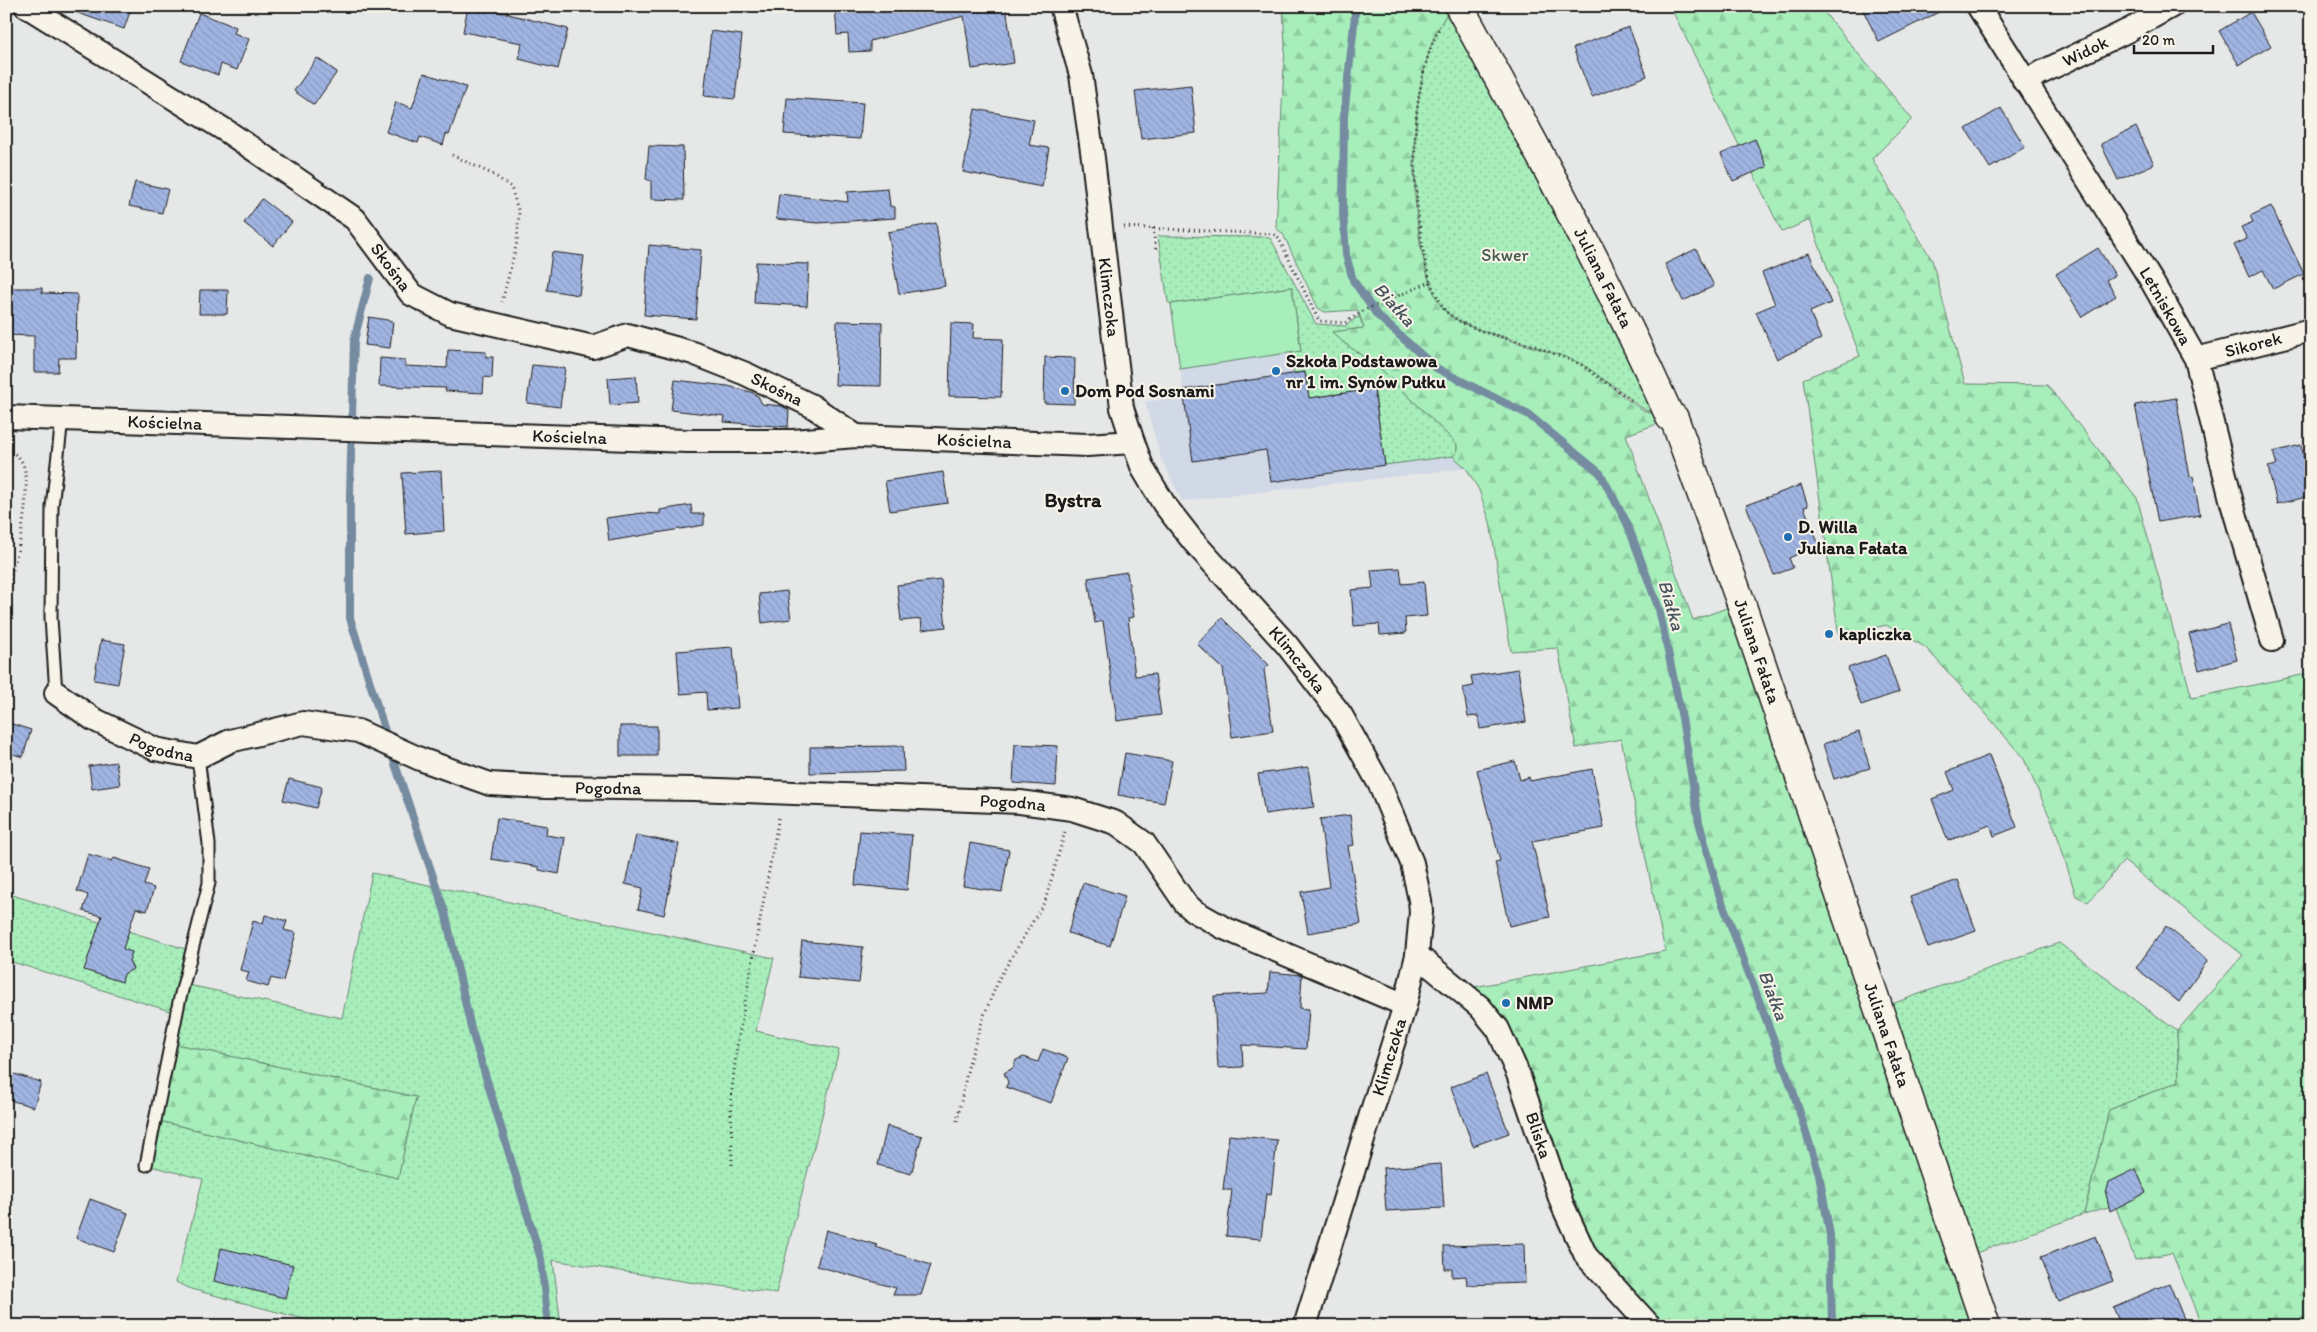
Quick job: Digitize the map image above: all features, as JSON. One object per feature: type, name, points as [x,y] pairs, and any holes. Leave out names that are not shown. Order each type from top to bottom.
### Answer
[{"type":"street","name":"Skośna","points":[[26,6],[228,132],[355,220],[411,294],[450,314],[593,347],[628,335],[693,353],[746,374],[812,406],[856,436]]},
{"type":"street","name":"Klimczoka","points":[[1061,6],[1081,75],[1122,408],[1143,469],[1164,504],[1193,541],[1286,645],[1341,715],[1380,785],[1398,825],[1415,873],[1421,912],[1416,955],[1405,1005],[1305,1326]]},
{"type":"street","name":"Letniskowa","points":[[1978,6],[2150,280],[2196,359],[2232,503],[2272,640]]},
{"type":"street","name":"Widok","points":[[2024,81],[2129,30],[2172,6]]},
{"type":"street","name":"Juliana Fałata","points":[[1451,15],[1558,186],[1633,334],[1670,416],[1674,418],[1741,603],[1986,1326]]},
{"type":"street","name":"Sikorek","points":[[2196,359],[2311,330]]},
{"type":"street","name":"Kościelna","points":[[6,417],[687,441],[793,441],[856,436],[1087,446],[1133,442]]},
{"type":"street","name":"Pogodna","points":[[56,693],[93,719],[155,749],[198,757],[230,741],[303,722],[358,731],[402,751],[490,784],[546,787],[694,789],[1020,802],[1072,809],[1116,823],[1131,832],[1144,843],[1185,903],[1194,911],[1224,928],[1405,1005]]},
{"type":"street","name":"Bliska","points":[[1416,955],[1480,1007],[1498,1029],[1518,1074],[1562,1204],[1586,1256],[1650,1326]]},
{"type":"lane","name":"Pogodna","points":[[56,693],[51,618],[52,507],[62,419]]},
{"type":"lane","points":[[146,1164],[179,1002],[209,883],[209,844],[198,757]]},
{"type":"path","points":[[1451,15],[1433,40],[1418,102],[1415,154],[1416,200],[1420,243],[1430,282],[1445,311],[1462,323],[1487,333],[1535,346],[1580,364],[1609,383],[1641,409],[1651,413],[1670,416]]},
{"type":"path","points":[[452,155],[494,175],[511,187],[519,213],[516,242],[496,325]]},
{"type":"path","points":[[1101,226],[1273,234],[1278,237],[1319,321],[1345,323],[1365,310],[1430,282]]},
{"type":"path","points":[[1153,228],[1156,252]]},
{"type":"path","points":[[6,449],[16,454],[23,465],[26,485],[25,508],[6,590]]},
{"type":"path","points":[[732,1165],[731,1098],[737,1046],[783,794]]},
{"type":"path","points":[[957,1121],[969,1063],[984,1015],[1000,977],[1045,901],[1072,809]]},
{"type":"shaded area","name":"Szkoła Podstawowa nr 1 im. Synów Pułku","points":[[1161,238],[1270,242],[1316,324],[1469,468],[1182,501],[1161,458],[1145,402],[1184,396]]},
{"type":"green space","points":[[1283,6],[1451,6],[1433,40],[1428,55],[1419,95],[1414,151],[1416,210],[1425,267],[1433,291],[1444,310],[1454,319],[1487,333],[1581,364],[1597,374],[1641,409],[1674,418],[1626,435],[1693,620],[1741,603],[1986,1326],[1650,1326],[1586,1256],[1518,1074],[1458,990],[1665,951],[1621,739],[1576,748],[1558,648],[1511,651],[1490,522],[1479,490],[1466,468],[1453,456],[1457,452],[1457,444],[1382,370],[1332,332],[1364,328],[1358,310],[1325,312],[1318,308],[1283,234],[1276,228],[1285,45]]},
{"type":"green space","name":"Skwer","points":[[1451,6],[1670,417],[1658,415],[1642,408],[1604,380],[1543,350],[1467,325],[1447,312],[1436,296],[1427,273],[1421,244],[1416,180],[1416,122],[1419,95],[1428,55],[1433,40]]},
{"type":"green space","points":[[1670,6],[1819,6],[1912,119],[1872,159],[1932,260],[1965,384],[2047,385],[2137,498],[2192,698],[2311,673],[2311,1326],[2202,1326],[2172,1253],[2135,1260],[2115,1205],[2084,1214],[2109,1110],[2179,1081],[2177,1031],[2243,955],[2124,861],[2088,902],[2076,896],[2056,831],[2024,759],[1925,647],[1886,625],[1839,637],[1803,379],[1860,356],[1810,220],[1782,232]]},
{"type":"green space","points":[[1158,236],[1266,237],[1271,239],[1316,324],[1345,326],[1359,316],[1364,328],[1333,332],[1343,342],[1382,370],[1457,444],[1457,452],[1453,456],[1385,465],[1374,389],[1309,398],[1305,372],[1294,373],[1291,353],[1301,351],[1292,287],[1171,304],[1168,302]]},
{"type":"green space","points":[[1292,287],[1301,351],[1180,369],[1171,304]]},
{"type":"green space","points":[[372,873],[774,958],[756,1031],[839,1050],[776,1293],[688,1282],[553,1260],[561,1326],[330,1326],[191,1289],[176,1282],[203,1179],[146,1165],[155,1120],[398,1178],[416,1097],[171,1043],[176,1013],[6,960],[6,893],[192,951],[184,984],[342,1018]]},
{"type":"green space","points":[[2059,943],[2177,1031],[2179,1081],[2109,1110],[2084,1214],[1962,1258],[1878,1009]]},
{"type":"green space","points":[[171,1043],[416,1097],[398,1178],[155,1120]]},
{"type":"building","points":[[70,6],[132,6],[124,29],[69,10]]},
{"type":"building","points":[[468,6],[497,6],[496,11],[568,29],[558,69],[519,59],[522,43],[463,32]]},
{"type":"building","points":[[835,6],[1006,6],[1014,63],[972,69],[964,16],[870,41],[870,51],[849,52],[848,34],[837,35]]},
{"type":"building","points":[[1861,6],[1951,6],[1879,42]]},
{"type":"building","points":[[2251,12],[2271,46],[2239,65],[2219,31]]},
{"type":"building","points":[[199,13],[236,27],[234,33],[249,39],[237,70],[221,64],[218,75],[181,61]]},
{"type":"building","points":[[1629,27],[1647,76],[1592,97],[1573,48]]},
{"type":"building","points":[[711,31],[742,35],[735,99],[704,96]]},
{"type":"building","points":[[317,58],[337,72],[314,105],[294,91]]},
{"type":"building","points":[[424,73],[466,87],[449,135],[446,134],[443,145],[420,137],[418,143],[386,132],[396,102],[412,108]]},
{"type":"building","points":[[1191,85],[1196,133],[1141,139],[1135,91]]},
{"type":"building","points":[[787,98],[863,103],[860,139],[784,134]]},
{"type":"building","points":[[2001,108],[2025,147],[1990,168],[1966,129]]},
{"type":"building","points":[[975,109],[1034,120],[1029,145],[1049,148],[1042,187],[963,172]]},
{"type":"building","points":[[2136,127],[2154,164],[2118,180],[2101,144]]},
{"type":"building","points":[[1755,139],[1767,167],[1733,181],[1721,154]]},
{"type":"building","points":[[649,146],[683,147],[684,200],[651,199],[651,181],[646,179]]},
{"type":"building","points":[[135,182],[168,189],[162,213],[129,206]]},
{"type":"building","points":[[888,189],[890,206],[895,207],[895,218],[818,223],[776,219],[779,194],[848,202],[847,192]]},
{"type":"building","points":[[262,199],[292,222],[273,246],[244,223]]},
{"type":"building","points":[[2271,206],[2304,274],[2273,289],[2263,270],[2249,277],[2234,245],[2247,239],[2241,227],[2253,222],[2250,216]]},
{"type":"building","points":[[936,223],[945,286],[899,294],[888,232]]},
{"type":"building","points":[[649,245],[701,250],[696,319],[644,315]]},
{"type":"building","points":[[2098,248],[2115,275],[2106,280],[2116,296],[2082,317],[2056,274]]},
{"type":"building","points":[[1696,249],[1714,286],[1683,301],[1665,264]]},
{"type":"building","points":[[552,252],[584,256],[579,295],[547,290]]},
{"type":"building","points":[[1809,253],[1831,303],[1810,312],[1821,339],[1777,359],[1756,312],[1775,304],[1762,273]]},
{"type":"building","points":[[756,262],[809,264],[807,306],[754,303]]},
{"type":"building","points":[[6,288],[42,288],[42,293],[77,294],[76,358],[59,358],[58,372],[34,372],[34,336],[6,335]]},
{"type":"building","points":[[200,290],[228,290],[227,314],[199,314]]},
{"type":"building","points":[[369,317],[393,321],[390,348],[365,345]]},
{"type":"building","points":[[837,321],[882,322],[881,386],[835,385]]},
{"type":"building","points":[[951,323],[974,324],[973,338],[1003,339],[1001,397],[949,396]]},
{"type":"building","points":[[448,350],[486,352],[486,357],[493,357],[492,378],[484,377],[483,393],[445,391],[446,388],[379,386],[380,358],[405,360],[405,366],[447,368]]},
{"type":"building","points":[[1045,357],[1075,358],[1074,404],[1044,403]]},
{"type":"building","points":[[532,365],[565,368],[560,407],[527,403]]},
{"type":"building","points":[[1305,372],[1309,398],[1374,389],[1385,465],[1271,482],[1266,450],[1193,461],[1183,390]]},
{"type":"building","points":[[636,376],[638,403],[610,405],[608,378]]},
{"type":"building","points":[[675,380],[728,386],[751,392],[758,396],[762,404],[782,406],[789,410],[788,427],[724,422],[725,416],[671,410]]},
{"type":"building","points":[[2176,398],[2190,477],[2193,476],[2200,515],[2158,522],[2135,405]]},
{"type":"building","points":[[2301,445],[2304,458],[2311,457],[2311,496],[2277,504],[2268,467],[2277,465],[2273,452]]},
{"type":"building","points":[[441,471],[444,531],[406,534],[402,473]]},
{"type":"building","points":[[943,472],[948,503],[890,511],[885,481]]},
{"type":"building","name":"D. Willa Juliana Fałata","points":[[1801,485],[1808,506],[1804,507],[1819,545],[1789,558],[1793,568],[1774,575],[1746,505]]},
{"type":"building","points":[[691,505],[692,514],[704,514],[704,525],[609,541],[606,518],[642,513],[660,514],[660,510]]},
{"type":"building","points":[[1400,568],[1402,584],[1424,582],[1427,616],[1405,618],[1406,633],[1380,635],[1379,624],[1354,626],[1351,590],[1373,588],[1371,570]]},
{"type":"building","points":[[1127,572],[1134,617],[1128,618],[1135,676],[1155,674],[1161,715],[1117,721],[1103,621],[1095,623],[1088,578]]},
{"type":"building","points":[[941,580],[946,627],[922,630],[921,619],[901,621],[897,585]]},
{"type":"building","points":[[787,591],[791,619],[762,623],[759,594]]},
{"type":"building","points":[[1222,618],[1269,665],[1264,670],[1273,731],[1232,737],[1223,669],[1197,644]]},
{"type":"building","points":[[2228,624],[2237,660],[2199,670],[2189,634]]},
{"type":"building","points":[[101,640],[125,644],[118,684],[94,680]]},
{"type":"building","points":[[733,647],[738,708],[707,710],[706,692],[680,694],[677,651]]},
{"type":"building","points":[[1886,655],[1899,692],[1861,705],[1848,668]]},
{"type":"building","points":[[1518,669],[1526,722],[1480,729],[1478,716],[1468,717],[1463,688],[1473,686],[1471,676]]},
{"type":"building","points":[[6,722],[31,730],[23,757],[6,752]]},
{"type":"building","points":[[620,726],[657,726],[657,756],[620,756]]},
{"type":"building","points":[[1859,732],[1870,768],[1834,779],[1823,744]]},
{"type":"building","points":[[1015,744],[1058,746],[1056,786],[1013,783]]},
{"type":"building","points":[[903,746],[904,771],[810,773],[810,747]]},
{"type":"building","points":[[1125,753],[1172,761],[1164,803],[1118,795]]},
{"type":"building","points":[[1989,755],[2017,827],[1994,836],[1990,825],[1948,841],[1932,799],[1954,790],[1947,772]]},
{"type":"building","points":[[1515,761],[1520,780],[1529,777],[1530,781],[1592,769],[1604,828],[1532,841],[1550,917],[1509,926],[1495,862],[1500,861],[1477,770]]},
{"type":"building","points":[[116,762],[120,785],[92,789],[89,766]]},
{"type":"building","points":[[1308,767],[1314,807],[1265,814],[1258,774]]},
{"type":"building","points":[[289,779],[322,787],[316,808],[283,800]]},
{"type":"building","points":[[1350,815],[1354,845],[1348,846],[1361,924],[1308,933],[1301,892],[1329,887],[1320,819]]},
{"type":"building","points":[[497,818],[547,826],[546,835],[565,838],[559,874],[539,870],[539,867],[491,859]]},
{"type":"building","points":[[860,831],[912,835],[907,890],[855,885]]},
{"type":"building","points":[[636,835],[679,844],[664,915],[638,909],[643,888],[625,884]]},
{"type":"building","points":[[970,843],[1009,850],[1002,892],[963,886]]},
{"type":"building","points":[[88,854],[112,861],[114,858],[149,869],[144,885],[154,888],[147,911],[136,908],[123,949],[132,952],[129,961],[133,969],[124,974],[122,982],[84,970],[102,916],[83,911],[88,895],[77,891]]},
{"type":"building","points":[[1958,880],[1976,931],[1928,948],[1910,897]]},
{"type":"building","points":[[1083,883],[1125,896],[1110,946],[1068,933]]},
{"type":"building","points":[[265,915],[287,921],[284,930],[296,933],[283,981],[271,978],[268,987],[246,981],[249,972],[240,970],[253,921],[263,924]]},
{"type":"building","points":[[2166,926],[2208,960],[2179,1002],[2136,968]]},
{"type":"building","points":[[802,941],[863,947],[859,983],[798,977]]},
{"type":"building","points":[[1270,972],[1302,975],[1300,1008],[1309,1009],[1306,1049],[1242,1045],[1243,1067],[1218,1068],[1214,996],[1268,993]]},
{"type":"building","points":[[1043,1049],[1068,1058],[1051,1103],[1006,1087],[1008,1082],[1004,1073],[1013,1068],[1016,1060],[1024,1057],[1038,1062]]},
{"type":"building","points":[[11,1073],[41,1082],[34,1107],[6,1099],[6,1089]]},
{"type":"building","points":[[1486,1074],[1509,1133],[1473,1146],[1451,1087]]},
{"type":"building","points":[[887,1126],[922,1136],[911,1174],[878,1165]]},
{"type":"building","points":[[1229,1135],[1277,1140],[1271,1195],[1266,1194],[1261,1239],[1226,1236],[1232,1190],[1223,1190]]},
{"type":"building","points":[[1441,1164],[1444,1208],[1386,1211],[1383,1168]]},
{"type":"building","points":[[2136,1169],[2146,1193],[2110,1211],[2106,1194],[2109,1182]]},
{"type":"building","points":[[90,1199],[128,1213],[114,1252],[76,1238]]},
{"type":"building","points":[[826,1230],[877,1245],[876,1247],[931,1265],[921,1295],[893,1295],[896,1288],[817,1266]]},
{"type":"building","points":[[2096,1236],[2113,1281],[2058,1302],[2041,1257]]},
{"type":"building","points":[[1524,1244],[1525,1283],[1467,1285],[1466,1276],[1452,1277],[1452,1269],[1445,1269],[1444,1246]]},
{"type":"building","points":[[221,1248],[293,1265],[285,1298],[214,1281]]},
{"type":"building","points":[[2169,1283],[2187,1326],[2121,1326],[2113,1307]]},
{"type":"waterway","name":"Białka","points":[[1356,6],[1344,116],[1343,211],[1346,255],[1353,280],[1377,315],[1436,368],[1529,415],[1600,473],[1627,523],[1659,609],[1682,718],[1699,822],[1719,894],[1793,1091],[1819,1174],[1830,1235],[1832,1326]]},
{"type":"waterway","points":[[370,278],[354,340],[350,494],[350,618],[388,741]]},
{"type":"waterway","points":[[391,752],[445,912],[471,1028],[541,1259],[548,1326]]},
{"type":"place","name":"Szkoła Podstawowa nr 1 im. Synów Pułku","points":[[1276,371]]},
{"type":"place","name":"Dom Pod Sosnami","points":[[1065,391]]},
{"type":"place","name":"D. Willa Juliana Fałata","points":[[1788,537]]},
{"type":"place","name":"kapliczka","points":[[1829,634]]},
{"type":"place","name":"NMP","points":[[1506,1003]]},
{"type":"district","name":"Bystra","points":[[1073,500]]}]
